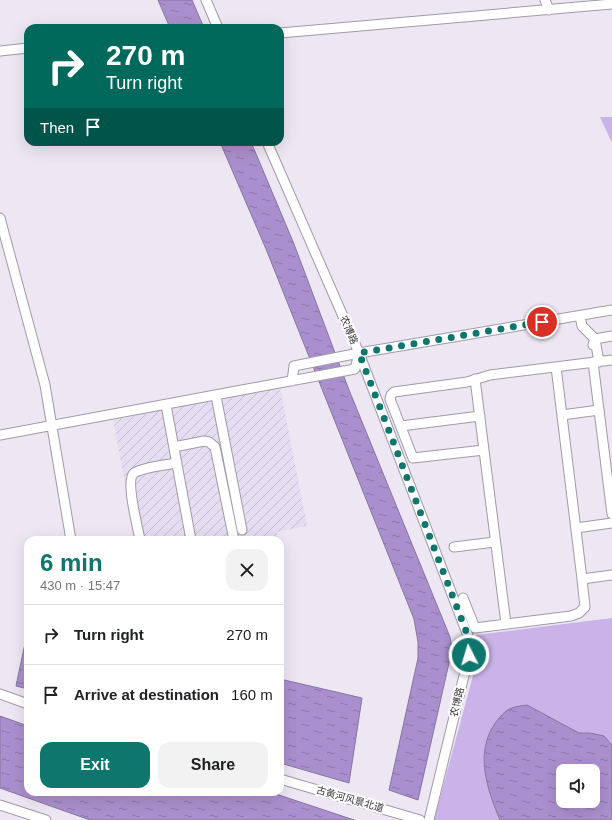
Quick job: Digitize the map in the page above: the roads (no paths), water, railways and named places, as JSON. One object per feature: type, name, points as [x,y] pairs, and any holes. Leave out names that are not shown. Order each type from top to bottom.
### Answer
[{"type":"street","points":[[206,0],[216,24]]},
{"type":"street","points":[[545,0],[549,10]]},
{"type":"street","points":[[284,33],[612,4]]},
{"type":"street","points":[[0,51],[24,48]]},
{"type":"street","name":"农博路","points":[[269,146],[359,353],[468,636],[469,655],[429,820]]},
{"type":"street","points":[[0,218],[46,385],[70,536]]},
{"type":"street","points":[[295,381],[294,366],[359,353],[612,310]]},
{"type":"street","points":[[580,316],[582,326],[594,342],[599,410],[612,514]]},
{"type":"street","points":[[594,342],[612,336]]},
{"type":"street","points":[[0,435],[355,369],[359,353]]},
{"type":"street","points":[[484,450],[414,458],[390,399],[391,395],[394,392],[475,380],[490,375],[612,360]]},
{"type":"street","points":[[463,598],[475,628],[571,616],[579,613],[585,607],[556,367]]},
{"type":"street","points":[[475,380],[506,624]]},
{"type":"street","points":[[216,396],[242,530]]},
{"type":"street","points":[[166,405],[190,536]]},
{"type":"street","points":[[562,415],[599,410]]},
{"type":"street","points":[[401,426],[480,416]]},
{"type":"street","points":[[174,447],[204,441],[209,442],[215,447],[233,536]]},
{"type":"street","points":[[139,536],[130,488],[131,477],[134,473],[143,470],[177,463]]},
{"type":"street","points":[[576,528],[612,523]]},
{"type":"street","points":[[454,547],[496,542]]},
{"type":"street","points":[[582,579],[612,575]]},
{"type":"street","points":[[0,694],[24,703]]},
{"type":"street","name":"古黄河风景北道","points":[[284,780],[420,820]]},
{"type":"street","points":[[0,805],[46,820]]},
{"type":"water","points":[[158,0],[192,0],[202,24],[168,24]]},
{"type":"water","points":[[222,146],[253,146],[294,244],[349,390],[450,637],[452,649],[418,800],[389,790],[418,658],[418,642],[414,619],[266,249]]},
{"type":"water","points":[[24,648],[24,688],[16,686]]},
{"type":"water","points":[[284,680],[362,698],[349,783],[284,764]]},
{"type":"water","points":[[527,705],[579,733],[590,733],[604,736],[612,745],[612,820],[500,820],[487,783],[484,758],[489,734],[496,722],[507,710],[514,707]]},
{"type":"water","points":[[0,716],[24,725],[24,796],[282,796],[354,820],[90,820],[0,788]]}]
